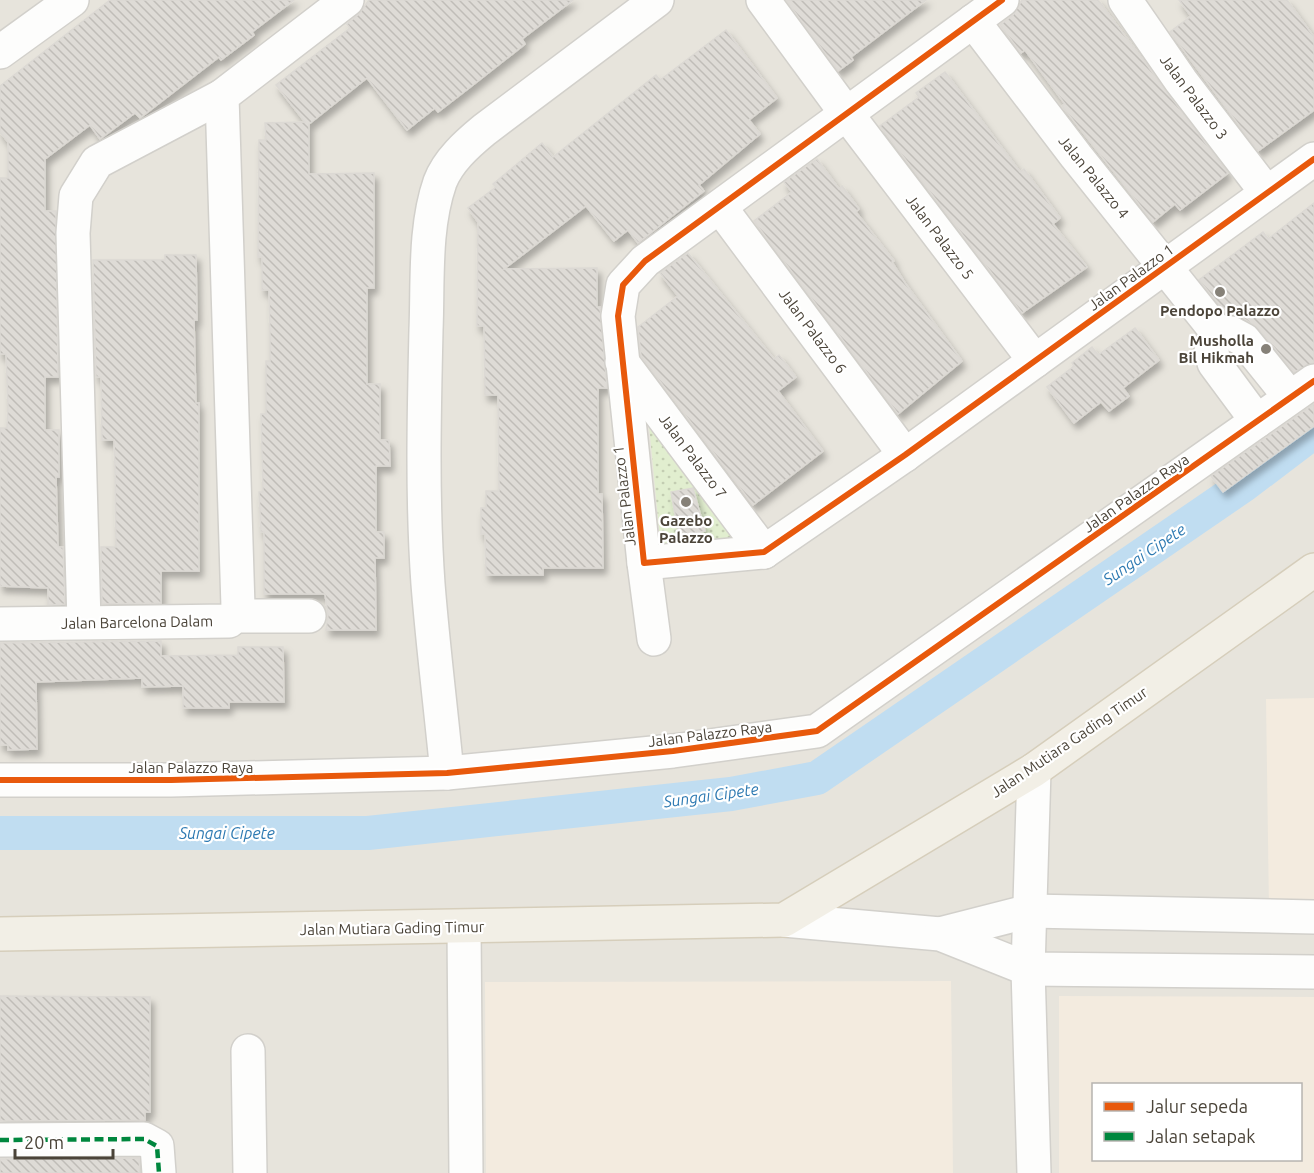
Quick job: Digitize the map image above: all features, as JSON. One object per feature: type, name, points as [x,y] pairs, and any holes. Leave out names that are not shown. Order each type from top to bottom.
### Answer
[{"type":"main road","name":"Jalan Mutiara Gading Timur","points":[[0,934],[784,920],[1034,770],[1314,570]]},
{"type":"street","points":[[0,52],[72,0]]},
{"type":"street","points":[[447,773],[428,584],[424,506],[428,269],[432,216],[441,179],[461,149],[657,0]]},
{"type":"street","name":"Jalan Palazzo 5","points":[[763,0],[1035,361]]},
{"type":"street","name":"Jalan Palazzo 1","points":[[654,639],[621,361],[618,316],[623,285],[645,261],[1002,0]]},
{"type":"street","name":"Jalan Palazzo 3","points":[[1125,0],[1181,81],[1266,193]]},
{"type":"street","points":[[84,622],[73,233],[76,196],[97,162],[222,96],[330,5]]},
{"type":"street","name":"Jalan Palazzo 4","points":[[973,21],[1076,156],[1217,332]]},
{"type":"street","points":[[222,96],[238,595],[235,616]]},
{"type":"street","name":"Jalan Palazzo 1","points":[[644,562],[764,552],[905,456],[1314,159]]},
{"type":"street","name":"Jalan Palazzo 6","points":[[720,207],[905,456]]},
{"type":"street","points":[[1257,421],[1214,363],[1211,346],[1217,332],[1231,333],[1244,340],[1302,389]]},
{"type":"street","name":"Jalan Palazzo 7","points":[[621,361],[764,552]]},
{"type":"street","name":"Jalan Palazzo Raya","points":[[0,780],[206,780],[447,773],[673,751],[817,731],[1302,389]]},
{"type":"street","name":"Jalan Barcelona Dalam","points":[[0,624],[229,621],[235,616],[309,616]]},
{"type":"street","points":[[1034,770],[1028,969],[1034,1173]]},
{"type":"street","name":"Jalan Mutiara Gading Timur","points":[[940,934],[1030,911],[1314,917]]},
{"type":"street","name":"Jalan Mutiara Gading Timur","points":[[784,920],[940,934],[1028,969],[1314,972]]},
{"type":"street","points":[[464,927],[466,1173]]},
{"type":"street","points":[[248,1051],[250,1173]]},
{"type":"street","points":[[0,1140],[144,1139],[157,1146],[159,1173]]},
{"type":"shaded area","points":[[0,0],[1314,0],[1314,1173],[0,1173]]},
{"type":"shaded area","points":[[1314,698],[1314,909],[1269,909],[1266,699]]},
{"type":"shaded area","points":[[951,981],[953,1173],[486,1173],[485,982]]},
{"type":"shaded area","points":[[1059,996],[1314,997],[1314,1173],[1059,1173]]},
{"type":"green space","points":[[648,415],[742,542],[661,549]]},
{"type":"building","points":[[110,0],[294,0],[252,32],[254,35],[221,60],[219,57],[140,118],[135,113],[100,139],[90,125],[45,159],[45,211],[56,211],[58,377],[45,377],[45,430],[59,430],[59,477],[56,477],[58,547],[63,547],[65,604],[48,605],[48,588],[0,586],[0,428],[7,428],[8,406],[6,354],[0,354],[0,178],[8,178],[8,142],[0,132],[0,86]]},
{"type":"building","points":[[369,0],[573,0],[522,39],[525,44],[473,85],[438,112],[435,108],[407,130],[367,78],[309,124],[309,174],[374,173],[374,288],[367,288],[367,384],[380,384],[380,440],[389,440],[390,466],[376,466],[376,532],[384,532],[384,558],[375,558],[376,630],[326,630],[328,615],[325,594],[264,594],[264,532],[261,532],[259,492],[263,492],[261,414],[266,414],[266,361],[270,361],[270,335],[269,290],[262,290],[262,257],[258,257],[259,140],[266,140],[265,123],[305,122],[276,85],[350,28],[347,24],[359,14]]},
{"type":"building","points":[[786,0],[926,0],[851,57],[853,60],[838,71]]},
{"type":"building","points":[[1022,0],[1098,0],[1228,173],[1180,210],[1175,204],[1153,222],[1062,106],[1065,104],[1025,50],[1021,53],[1000,25],[1013,15]]},
{"type":"building","points":[[1179,0],[1287,0],[1314,37],[1314,110],[1258,151],[1170,32],[1191,16]]},
{"type":"building","points":[[726,30],[777,98],[749,120],[760,134],[699,185],[704,191],[638,243],[628,230],[614,241],[586,206],[504,269],[597,268],[597,307],[600,307],[607,388],[598,388],[598,494],[602,494],[603,568],[543,568],[543,575],[486,575],[485,534],[481,534],[481,508],[486,508],[486,491],[499,491],[498,395],[485,395],[484,326],[477,326],[478,222],[468,208],[496,187],[493,184],[542,143],[553,157],[656,75],[660,80]]},
{"type":"building","points":[[945,72],[1020,172],[1024,169],[1060,218],[1053,224],[1087,267],[1022,313],[880,126],[919,97],[916,93]]},
{"type":"building","points":[[817,159],[839,189],[842,186],[859,209],[856,212],[894,261],[892,262],[905,283],[962,361],[898,414],[754,221],[792,192],[784,182]]},
{"type":"building","points":[[1314,203],[1314,363],[1294,372],[1258,328],[1240,316],[1227,314],[1199,280],[1263,232],[1268,239]]},
{"type":"building","points":[[688,253],[774,359],[779,355],[796,377],[778,391],[823,451],[753,505],[641,356],[638,327],[678,296],[660,273]]},
{"type":"building","points":[[165,255],[196,255],[197,320],[194,320],[196,403],[199,403],[199,571],[161,571],[161,603],[102,604],[101,547],[116,547],[115,468],[114,440],[102,440],[101,377],[96,377],[93,260],[165,260]]},
{"type":"building","points":[[1135,328],[1159,360],[1123,388],[1129,396],[1109,411],[1101,402],[1074,423],[1047,387],[1074,366],[1072,363],[1092,347],[1098,355]]},
{"type":"building","points":[[1314,404],[1314,426],[1223,492],[1211,476]]},
{"type":"building","points":[[693,488],[705,531],[679,537],[671,492]]},
{"type":"building","points":[[161,641],[161,656],[238,655],[238,647],[283,647],[284,702],[229,702],[229,708],[183,708],[183,686],[142,687],[142,678],[36,682],[37,749],[8,750],[8,745],[0,745],[0,643]]},
{"type":"building","points":[[0,996],[150,997],[150,1112],[145,1112],[145,1120],[0,1121]]},
{"type":"building","points":[[139,1158],[140,1173],[0,1173],[0,1159]]},
{"type":"waterway","name":"Sungai Cipete","points":[[0,833],[368,833],[731,794],[817,778],[1244,485],[1314,432]]},
{"type":"marked path","points":[[0,1140],[144,1139],[157,1146],[159,1173]]},
{"type":"cycle path","points":[[1002,0],[645,261],[623,285],[618,316],[644,563],[764,552],[905,455],[1314,159]]},
{"type":"cycle path","points":[[0,780],[171,780],[447,773],[673,751],[817,731],[1314,381]]},
{"type":"place","name":"Pendopo Palazzo","points":[[1220,292]]},
{"type":"place","name":"Musholla Bil Hikmah","points":[[1266,349]]},
{"type":"place","name":"Gazebo Palazzo","points":[[686,502]]}]
